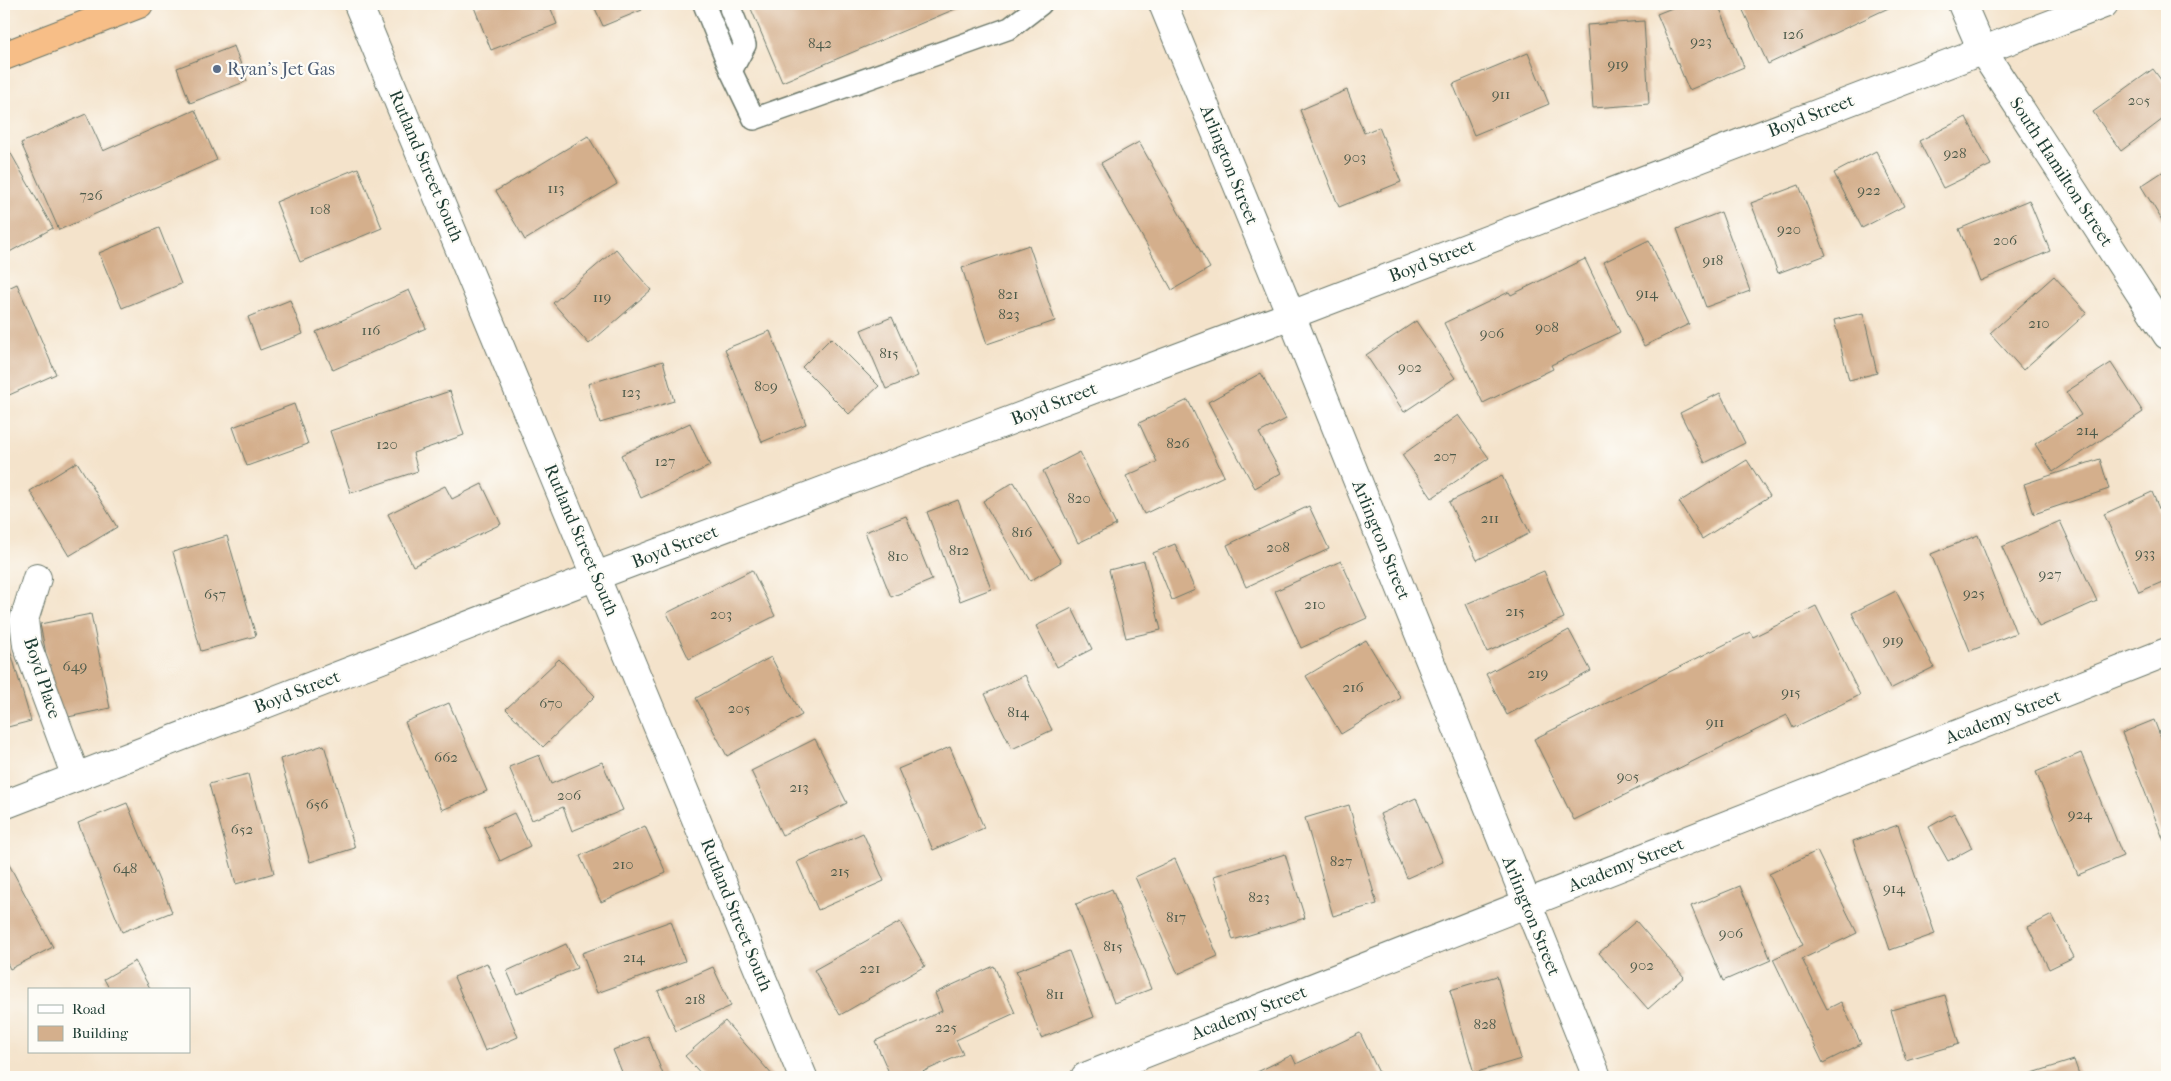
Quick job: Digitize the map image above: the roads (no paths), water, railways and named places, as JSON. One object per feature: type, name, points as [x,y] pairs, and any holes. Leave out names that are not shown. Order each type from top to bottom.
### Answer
[{"type":"highway","points":[[4,56],[139,4]]},
{"type":"street","name":"Rutland Street South","points":[[358,4],[803,1077]]},
{"type":"street","name":"Arlington Street","points":[[1163,4],[1291,315],[1597,1077]]},
{"type":"street","name":"South Hamilton Street","points":[[1962,4],[1982,50],[2167,335]]},
{"type":"street","name":"Boyd Street","points":[[4,805],[596,576],[1291,315],[2104,4]]},
{"type":"street","name":"Boyd Place","points":[[37,578],[24,620],[28,645],[76,777]]},
{"type":"street","name":"Academy Street","points":[[1085,1077],[2167,652]]},
{"type":"lane","points":[[704,4],[731,71],[754,119],[1010,28],[1041,4]]},
{"type":"lane","points":[[730,8],[745,44],[731,71]]},
{"type":"place","name":"Ryan's Jet Gas","points":[[217,69]]}]
